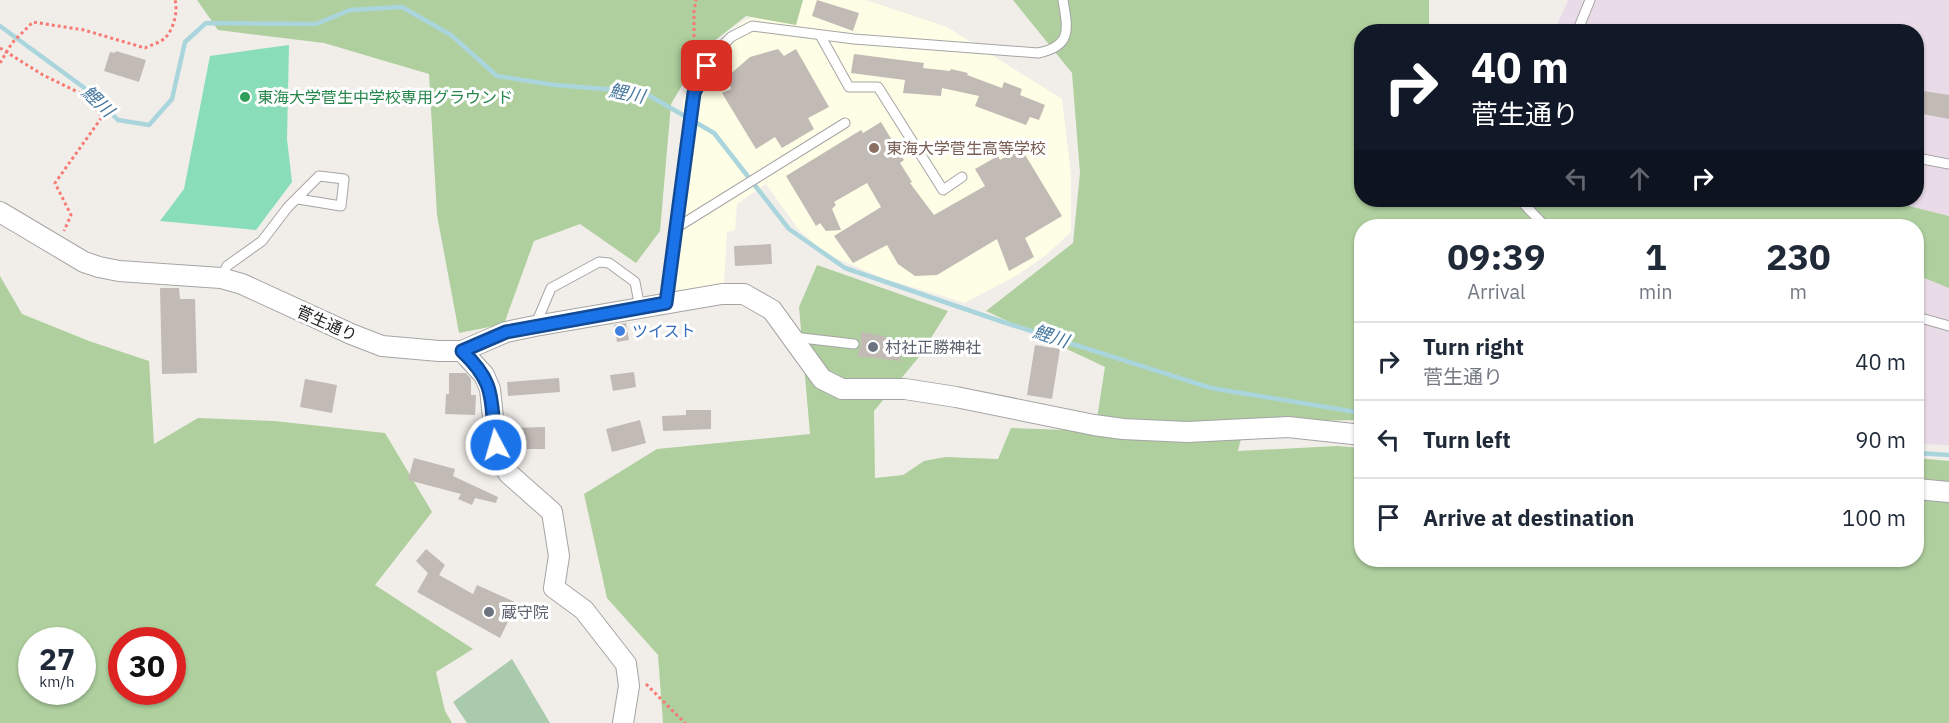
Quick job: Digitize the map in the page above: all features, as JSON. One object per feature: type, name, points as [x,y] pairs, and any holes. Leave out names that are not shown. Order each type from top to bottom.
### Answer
[{"type":"street","name":"菅生通り","points":[[0,212],[84,262],[118,271],[221,278],[242,284],[382,346],[416,350],[462,351],[506,332],[535,326],[722,294],[744,294],[772,310],[822,379],[842,389],[905,389],[1123,429],[1187,432],[1288,427],[1354,434]]},
{"type":"street","points":[[462,351],[484,375],[490,389],[496,445],[502,465],[552,512],[559,556],[554,588],[584,610],[626,664],[629,686],[623,723]]},
{"type":"street","points":[[1924,490],[1949,492]]},
{"type":"lane","points":[[666,303],[694,97],[718,50],[731,37],[752,26],[854,39],[1038,52],[1055,49],[1065,37],[1067,20],[1063,0]]},
{"type":"lane","points":[[1580,24],[1590,0]]},
{"type":"lane","points":[[820,35],[849,87],[878,87],[942,190],[962,177]]},
{"type":"lane","points":[[676,228],[845,123]]},
{"type":"lane","points":[[1924,159],[1949,164]]},
{"type":"lane","points":[[221,278],[227,266],[261,241],[288,207],[298,200],[319,176],[344,179],[341,206],[298,200]]},
{"type":"lane","points":[[1527,207],[1538,219]]},
{"type":"lane","points":[[535,326],[551,288],[599,262],[609,264],[635,282],[640,308]]},
{"type":"lane","points":[[1924,319],[1949,326]]},
{"type":"lane","points":[[791,337],[854,344]]},
{"type":"path","points":[[0,63],[12,43],[33,22],[84,30],[145,48],[166,38],[173,25],[177,8],[175,0]]},
{"type":"path","points":[[694,97],[696,0]]},
{"type":"path","points":[[0,48],[43,75],[86,96],[102,117],[55,183],[71,215],[57,246]]},
{"type":"path","points":[[626,664],[685,723]]},
{"type":"shaded area","name":"東海大学菅生高等学校","points":[[787,0],[866,0],[947,27],[1062,99],[1071,175],[1071,232],[1046,255],[1016,276],[964,303],[885,279],[836,258],[818,247],[799,230],[766,184],[737,204],[735,230],[727,232],[724,284],[676,291],[683,100],[700,60],[742,22]]},
{"type":"shaded area","points":[[1568,0],[1949,0],[1949,216],[1913,207],[1924,207],[1924,24],[1558,24]]},
{"type":"shaded area","points":[[1924,277],[1949,287],[1949,445],[1924,444]]},
{"type":"shaded area","points":[[512,659],[550,723],[467,723],[453,702]]},
{"type":"green space","points":[[197,0],[803,0],[796,25],[746,16],[703,50],[671,104],[660,231],[636,263],[580,224],[534,241],[504,324],[459,333],[437,215],[429,74],[324,43],[218,30]]},
{"type":"green space","points":[[1013,0],[1429,0],[1429,24],[1354,24],[1354,207],[1913,207],[1949,216],[1949,288],[1924,278],[1924,219],[1354,219],[1354,420],[1245,422],[1238,451],[1337,446],[1354,447],[1354,567],[1924,567],[1924,459],[1949,461],[1949,723],[663,723],[658,655],[607,598],[584,494],[657,449],[810,434],[799,307],[817,265],[948,311],[919,357],[874,411],[875,478],[903,475],[924,461],[945,457],[998,459],[1011,428],[1095,431],[1105,367],[986,311],[1073,243],[1080,173],[1072,73]]},
{"type":"green space","name":"東海大学菅生中学校専用グラウンド","points":[[289,45],[287,139],[292,182],[256,230],[160,221],[184,189],[210,56]]},
{"type":"green space","points":[[0,276],[22,314],[89,341],[149,361],[154,444],[198,418],[274,421],[385,433],[432,512],[375,585],[473,649],[436,672],[445,711],[452,723],[0,723]]},
{"type":"building","points":[[817,0],[859,13],[853,31],[812,16]]},
{"type":"building","points":[[778,49],[784,56],[796,49],[829,107],[808,118],[814,129],[782,148],[775,137],[756,149],[722,93],[731,89],[727,77],[750,57]]},
{"type":"building","points":[[116,51],[146,60],[139,82],[104,71],[110,52],[115,53]]},
{"type":"building","points":[[854,54],[924,63],[923,68],[950,71],[951,69],[968,73],[967,75],[1002,88],[1004,82],[1022,89],[1020,95],[1045,105],[1039,120],[1030,117],[1026,125],[975,106],[979,96],[942,88],[941,96],[903,93],[905,80],[851,73]]},
{"type":"building","points":[[1924,91],[1949,95],[1949,119],[1924,114]]},
{"type":"building","points":[[881,122],[904,160],[900,163],[912,182],[910,183],[934,215],[985,186],[975,169],[998,156],[1000,160],[1021,148],[1062,216],[1025,238],[1034,257],[1009,271],[997,239],[937,275],[915,276],[898,264],[887,245],[853,263],[834,236],[881,207],[867,183],[834,202],[836,205],[832,209],[841,230],[826,231],[820,223],[816,226],[786,176],[861,130],[863,133]]},
{"type":"building","points":[[771,244],[772,264],[735,266],[734,246]]},
{"type":"building","points":[[160,288],[179,288],[180,299],[195,299],[197,373],[162,374]]},
{"type":"building","points":[[626,323],[629,340],[617,342],[614,325]]},
{"type":"building","points":[[861,332],[885,336],[885,339],[903,341],[900,361],[857,356],[861,345]]},
{"type":"building","points":[[1035,345],[1060,349],[1052,399],[1027,395]]},
{"type":"building","points":[[634,372],[636,387],[613,391],[610,375]]},
{"type":"building","points":[[449,373],[466,373],[471,379],[471,395],[476,395],[475,415],[445,414],[446,394],[449,394]]},
{"type":"building","points":[[559,378],[560,392],[508,396],[507,382]]},
{"type":"building","points":[[305,379],[337,385],[332,413],[300,407]]},
{"type":"building","points":[[686,410],[711,410],[711,429],[663,431],[662,416],[686,415]]},
{"type":"building","points":[[640,420],[646,443],[612,452],[606,429]]},
{"type":"building","points":[[545,427],[545,449],[510,449],[506,428]]},
{"type":"building","points":[[414,458],[455,469],[453,476],[498,497],[496,503],[475,498],[472,505],[458,499],[461,494],[408,480]]},
{"type":"building","points":[[426,549],[445,565],[439,575],[473,594],[477,585],[517,603],[500,638],[417,592],[428,573],[416,561]]},
{"type":"waterway","name":"鯉川","points":[[0,26],[90,92],[118,120],[149,125],[172,99],[185,42],[206,23],[316,24],[350,10],[402,7],[451,35],[497,76],[555,85],[643,92],[714,133],[789,229],[845,268],[1006,323],[1211,388],[1354,412]]},
{"type":"waterway","name":"鯉川","points":[[1924,453],[1949,455]]},
{"type":"place","name":"東海大学菅生中学校専用グラウンド","points":[[245,97]]},
{"type":"place","name":"東海大学菅生高等学校","points":[[874,148]]},
{"type":"place","name":"ツイスト","points":[[620,331]]},
{"type":"place","name":"村社正勝神社","points":[[873,347]]},
{"type":"place","name":"蔵守院","points":[[489,612]]},
{"type":"route","points":[[496,445],[490,389],[484,375],[462,351],[506,332],[666,303],[694,93],[707,66]]}]
